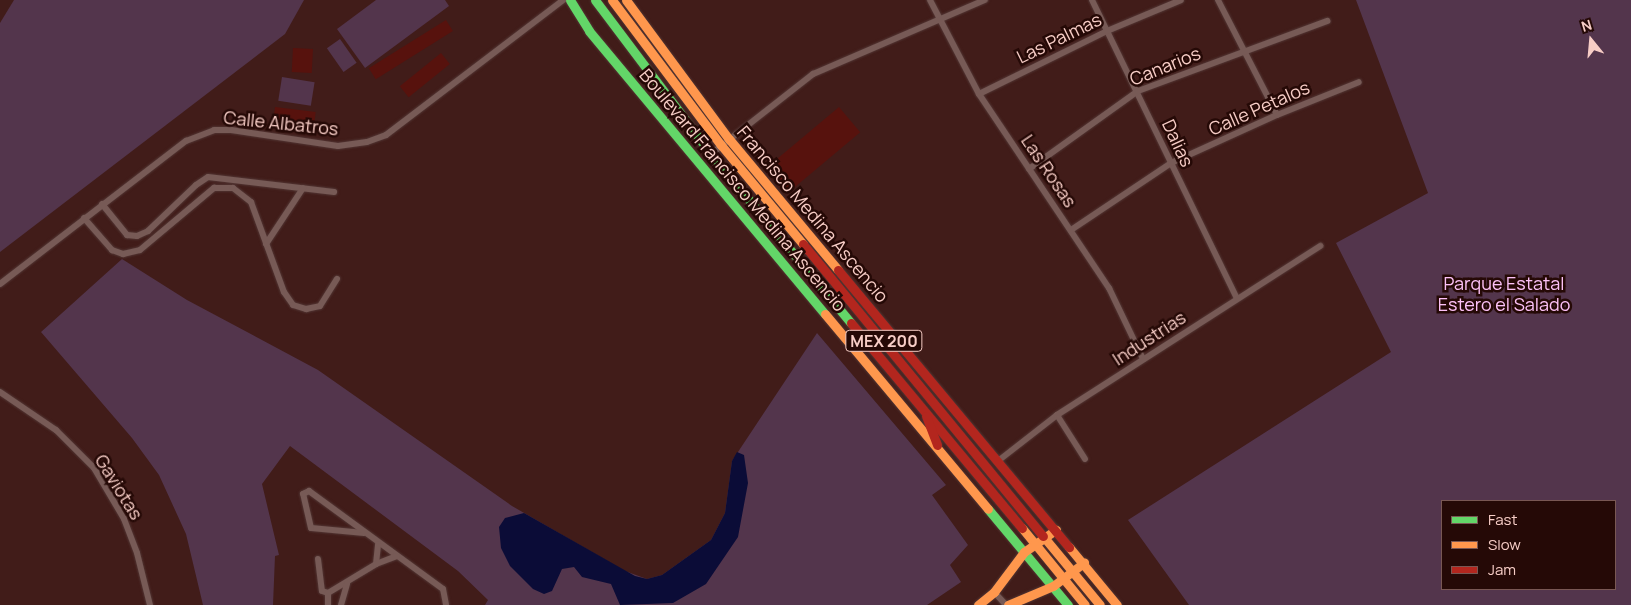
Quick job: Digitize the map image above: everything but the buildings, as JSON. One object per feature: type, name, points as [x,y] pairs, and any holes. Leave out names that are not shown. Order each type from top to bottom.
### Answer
[{"type":"main road","name":"Boulevard Francisco Medina Ascencio","points":[[570,0],[589,31],[937,445],[1068,605]]},
{"type":"main road","name":"MEX 200","points":[[595,0],[711,154],[1085,605]]},
{"type":"main road","name":"Francisco Medina Ascencio","points":[[612,0],[721,145],[1074,570],[1100,605]]},
{"type":"main road","name":"Francisco Medina Ascencio","points":[[626,0],[729,139],[1118,605]]},
{"type":"main road","points":[[921,405],[937,445]]},
{"type":"main road","points":[[978,605],[994,592],[1024,552],[1056,530]]},
{"type":"main road","points":[[1007,605],[1053,586],[1084,563]]},
{"type":"street","name":"Calle Albatros","points":[[0,284],[160,157],[186,141],[214,130],[247,131],[338,146],[367,142],[386,135],[563,0]]},
{"type":"street","name":"Las Rosas","points":[[930,0],[979,94],[1109,288],[1143,359]]},
{"type":"street","points":[[711,154],[813,74],[985,0]]},
{"type":"street","name":"Dalias","points":[[1092,0],[1138,91],[1171,164],[1237,298]]},
{"type":"street","name":"Las Palmas","points":[[979,94],[1107,31],[1181,0]]},
{"type":"street","points":[[1218,0],[1277,115]]},
{"type":"street","name":"Canarios","points":[[1029,169],[1138,91],[1327,21]]},
{"type":"street","name":"Calle Petalos","points":[[1071,230],[1171,164],[1277,115],[1360,82]]},
{"type":"street","points":[[102,204],[127,234],[142,234],[196,185],[208,177],[236,178],[334,192]]},
{"type":"street","points":[[233,188],[236,178]]},
{"type":"street","points":[[196,185],[202,196]]},
{"type":"street","points":[[84,218],[112,250],[123,254],[140,250],[202,196],[214,188],[233,188],[251,202],[284,292],[293,305],[306,310],[320,306],[337,279]]},
{"type":"street","points":[[266,244],[303,188]]},
{"type":"street","points":[[142,234],[147,244]]},
{"type":"street","name":"Industrias","points":[[998,461],[1058,415],[1320,246]]},
{"type":"street","name":"Gaviotas","points":[[0,392],[56,430],[94,468],[124,519],[137,553],[150,605]]},
{"type":"street","points":[[1058,415],[1085,459]]},
{"type":"street","points":[[364,533],[311,528],[303,494],[309,491],[364,533],[378,544],[443,589],[446,605]]},
{"type":"street","points":[[376,564],[378,544]]},
{"type":"street","points":[[318,559],[322,591],[328,593],[347,584],[376,564],[397,556]]},
{"type":"street","points":[[341,605],[347,584]]},
{"type":"street","points":[[994,592],[1007,605]]},
{"type":"street","points":[[328,593],[328,605]]},
{"type":"shaded area","points":[[446,20],[453,31],[376,79],[369,68]]},
{"type":"shaded area","points":[[293,48],[313,49],[312,73],[292,72]]},
{"type":"shaded area","points":[[441,53],[450,64],[409,97],[400,86]]},
{"type":"shaded area","points":[[275,107],[316,112],[314,127],[273,122]]},
{"type":"shaded area","points":[[839,107],[860,132],[789,192],[768,167]]},
{"type":"shaded area","points":[[737,452],[744,455],[748,483],[738,537],[706,584],[673,603],[620,605],[611,584],[582,577],[574,567],[562,569],[552,591],[544,594],[533,589],[510,566],[501,548],[499,527],[505,518],[524,513],[635,576],[647,579],[662,575],[711,540],[725,513],[732,461]]},
{"type":"green space","points":[[14,0],[304,0],[285,34],[0,252],[0,23]]},
{"type":"green space","points":[[376,0],[445,0],[449,6],[365,68],[337,29]]},
{"type":"green space","name":"Parque Estatal Estero el Salado","points":[[1356,0],[1631,0],[1631,605],[1189,605],[1128,520],[1391,352],[1336,243],[1428,193]]},
{"type":"green space","points":[[340,39],[357,63],[344,72],[327,48]]},
{"type":"green space","points":[[282,77],[315,82],[311,106],[278,101]]},
{"type":"green space","points":[[122,259],[187,300],[318,370],[512,506],[625,571],[647,579],[662,575],[711,540],[725,513],[732,461],[817,333],[946,485],[932,495],[968,545],[950,565],[961,582],[927,605],[485,605],[488,600],[458,571],[290,446],[262,484],[279,555],[275,556],[273,605],[203,605],[186,534],[159,475],[132,438],[41,332]]},
{"type":"traffic: fast","points":[[570,0],[589,31],[825,314]]},
{"type":"traffic: fast","points":[[595,0],[711,154],[851,323]]},
{"type":"traffic: fast","points":[[988,509],[1068,605]]},
{"type":"traffic: slow","points":[[612,0],[721,145],[803,244]]},
{"type":"traffic: slow","points":[[626,0],[729,139],[838,270]]},
{"type":"traffic: slow","points":[[825,314],[988,509]]},
{"type":"traffic: slow","points":[[1022,528],[1085,605]]},
{"type":"traffic: slow","points":[[978,605],[994,592],[1024,552],[1056,530]]},
{"type":"traffic: slow","points":[[1043,536],[1100,605]]},
{"type":"traffic: slow","points":[[1069,547],[1117,605]]},
{"type":"traffic: slow","points":[[1008,605],[1053,586],[1084,563]]},
{"type":"traffic: jam","points":[[803,244],[1043,536]]},
{"type":"traffic: jam","points":[[838,270],[1069,547]]},
{"type":"traffic: jam","points":[[851,323],[1022,528]]},
{"type":"traffic: jam","points":[[926,416],[937,445]]}]
